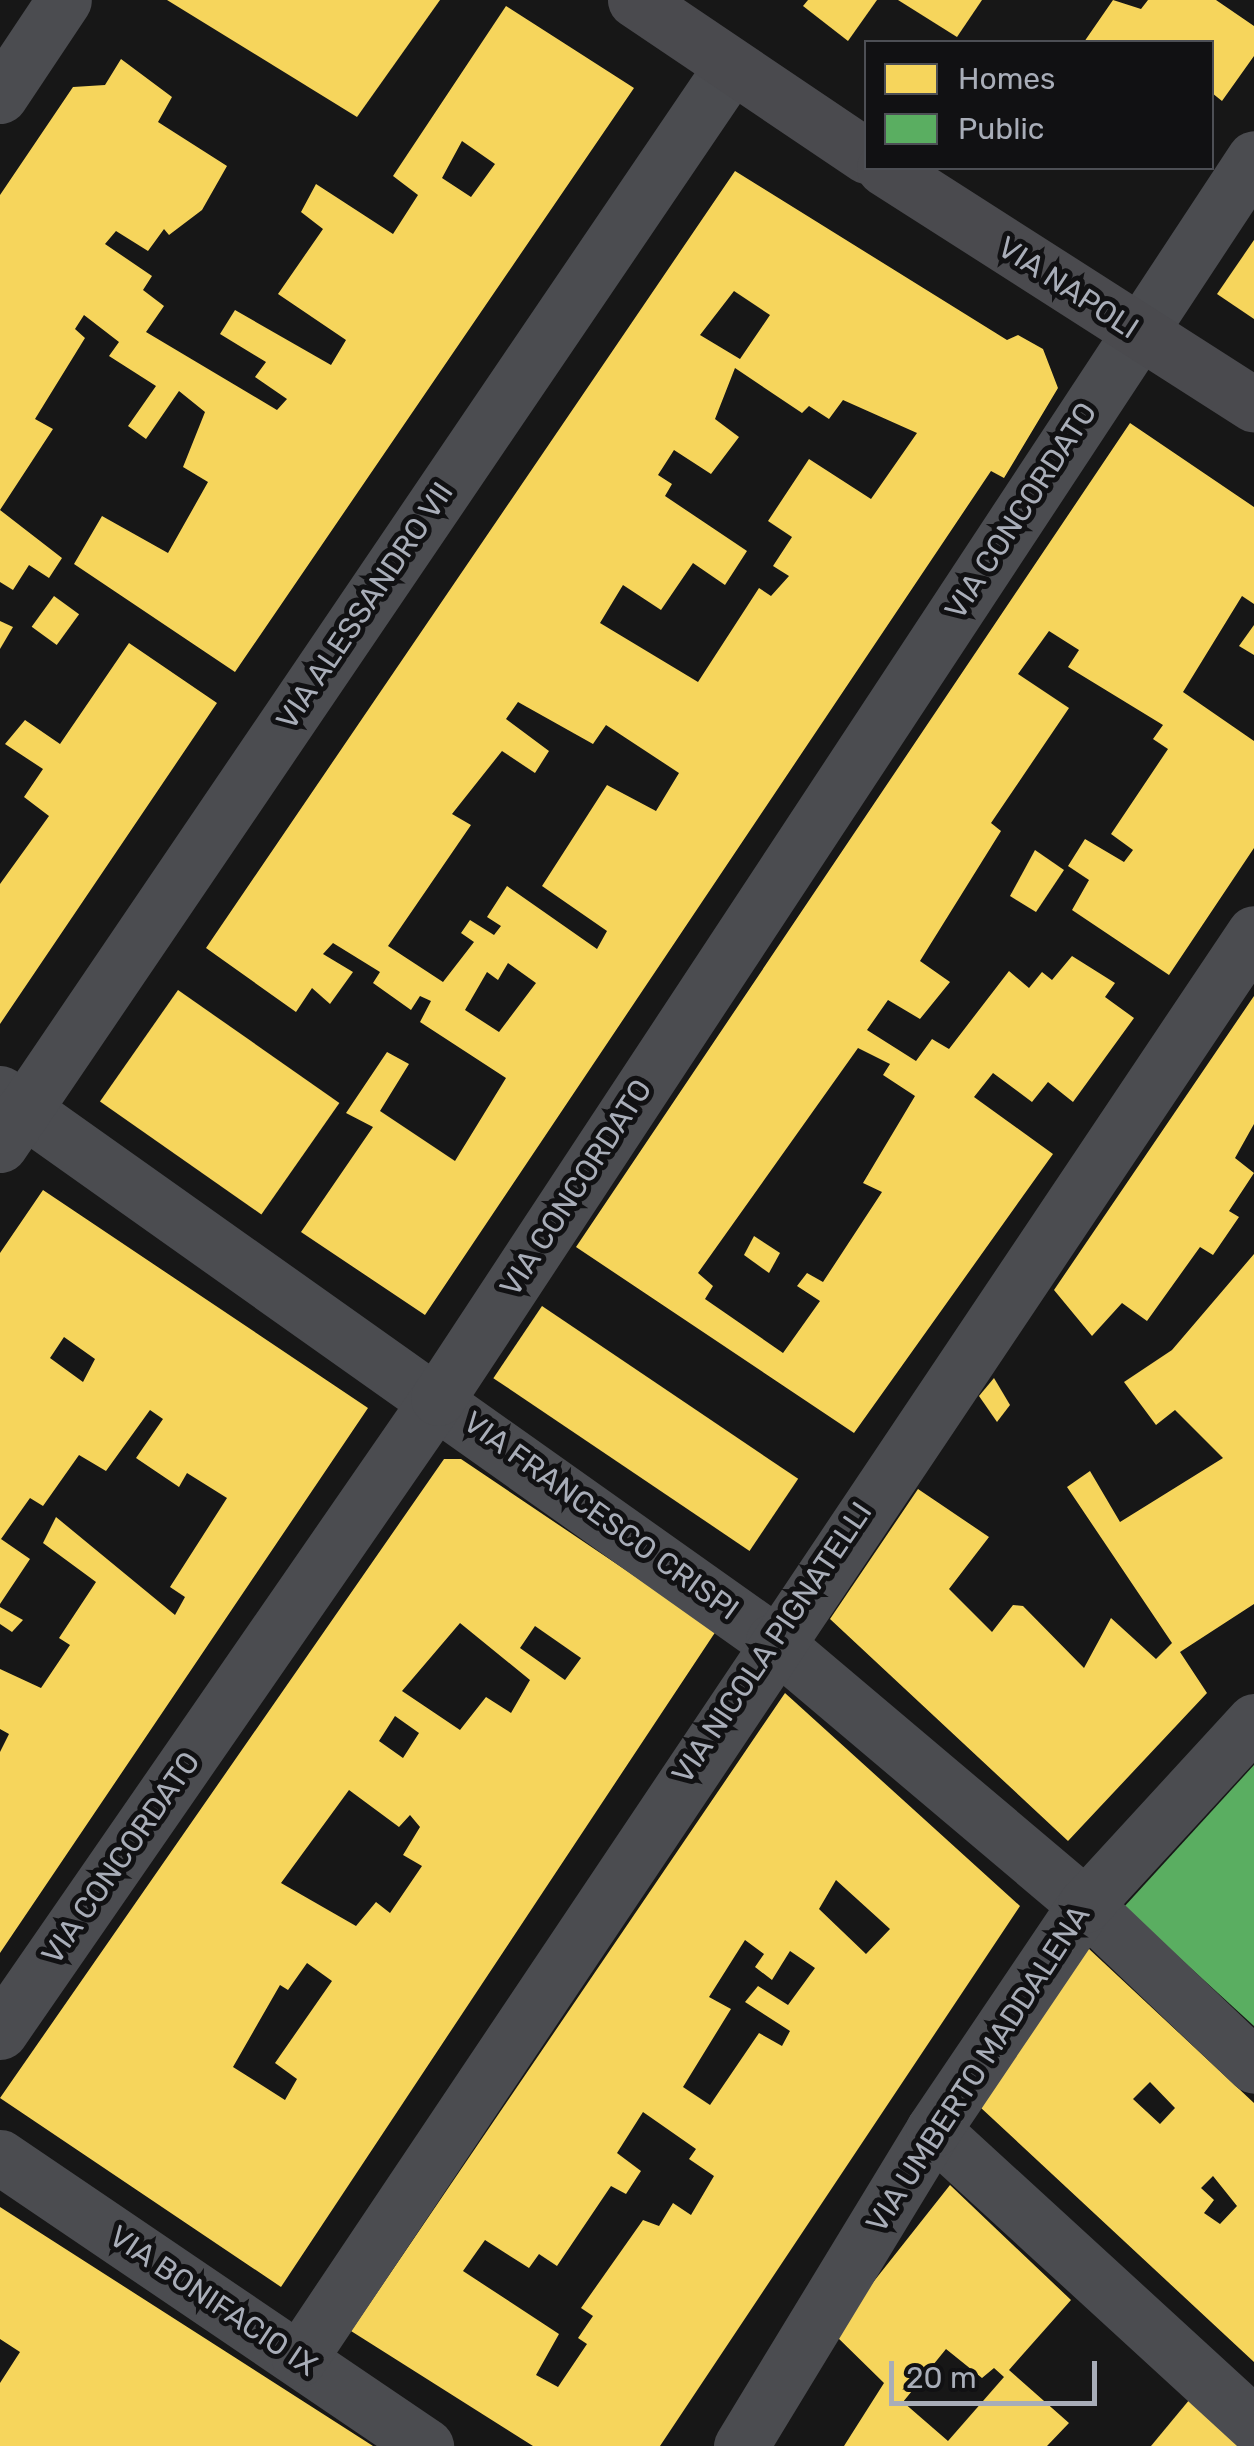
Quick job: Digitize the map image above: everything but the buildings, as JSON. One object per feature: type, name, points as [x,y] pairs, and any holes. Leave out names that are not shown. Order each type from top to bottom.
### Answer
[{"type":"main road","points":[[635,0],[864,155]]},
{"type":"main road","name":"VIA NAPOLI","points":[[887,170],[1137,334],[1254,405]]},
{"type":"street","points":[[0,96],[64,0]]},
{"type":"street","name":"VIA ALESSANDRO VII","points":[[8,1115],[731,67]]},
{"type":"street","name":"VIA CONCORDATO","points":[[0,2032],[438,1398],[1254,158]]},
{"type":"street","name":"VIA NICOLA PIGNATELLI","points":[[299,2360],[772,1641],[1254,932]]},
{"type":"street","name":"VIA FRANCESCO CRISPI","points":[[8,1115],[438,1398],[772,1641],[1085,1905],[1254,2066]]},
{"type":"street","name":"VIA UMBERTO MADDALENA","points":[[741,2446],[933,2130],[1085,1905],[1254,1721]]},
{"type":"street","points":[[933,2130],[1254,2424]]},
{"type":"street","name":"VIA BONIFACIO IX","points":[[0,2156],[426,2446]]}]
